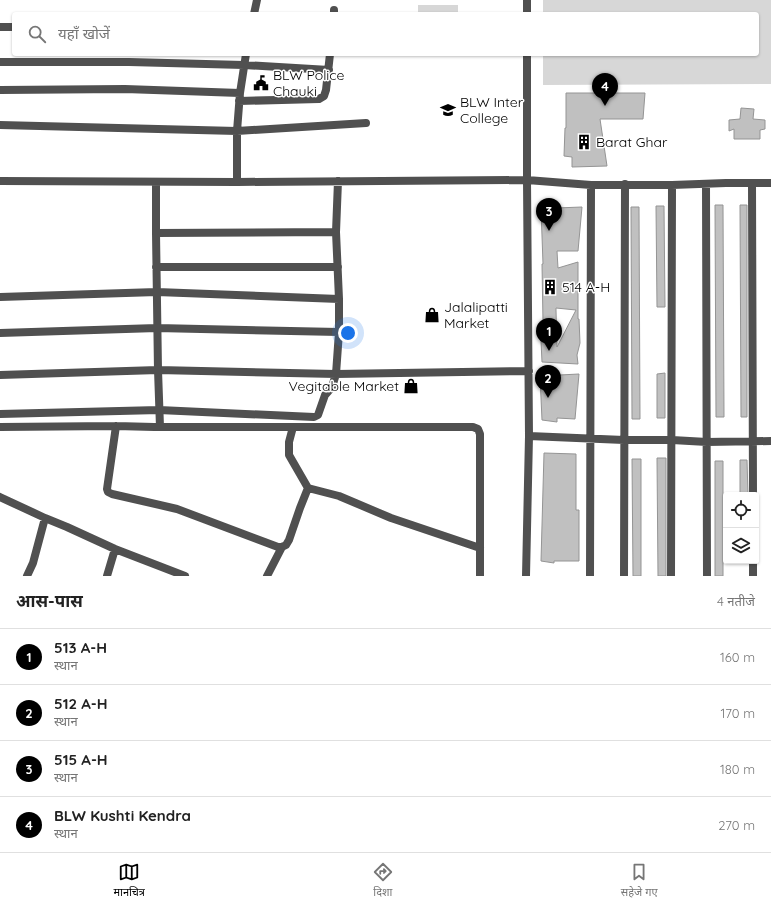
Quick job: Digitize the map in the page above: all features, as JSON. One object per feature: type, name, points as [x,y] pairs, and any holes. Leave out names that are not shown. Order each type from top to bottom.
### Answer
[{"type":"street","points":[[254,12],[257,0]]},
{"type":"street","points":[[527,0],[527,12]]},
{"type":"street","points":[[0,27],[12,27]]},
{"type":"street","points":[[237,182],[237,131],[246,56]]},
{"type":"street","points":[[0,90],[125,89],[240,97],[319,99],[324,96],[326,90],[330,56]]},
{"type":"street","points":[[526,576],[529,436],[527,56]]},
{"type":"street","points":[[0,62],[129,62],[328,70]]},
{"type":"street","points":[[0,125],[237,131],[366,123]]},
{"type":"street","points":[[0,181],[237,182],[527,180],[591,185],[771,183]]},
{"type":"street","points":[[0,414],[159,410],[314,417],[318,415],[325,395],[332,387],[336,374],[339,332],[336,232],[338,181]]},
{"type":"street","points":[[156,182],[157,328],[160,427]]},
{"type":"street","points":[[752,183],[753,492]]},
{"type":"street","points":[[624,576],[625,184]]},
{"type":"street","points":[[706,184],[707,576]]},
{"type":"street","points":[[590,576],[591,185]]},
{"type":"street","points":[[671,576],[672,185]]},
{"type":"street","points":[[156,233],[336,232]]},
{"type":"street","points":[[156,266],[338,267]]},
{"type":"street","points":[[0,298],[157,292],[339,299]]},
{"type":"street","points":[[0,333],[157,328],[339,332]]},
{"type":"street","points":[[0,375],[158,370],[336,374],[529,370]]},
{"type":"street","points":[[116,426],[107,485],[108,492],[177,508],[278,547],[282,547]]},
{"type":"street","points":[[0,427],[473,427],[478,429],[480,434],[480,576]]},
{"type":"street","points":[[293,427],[289,442],[289,455],[308,488],[339,496],[391,518],[480,548]]},
{"type":"street","points":[[529,436],[707,442],[771,441]]},
{"type":"street","points":[[267,576],[282,547],[286,545],[289,540],[308,488]]},
{"type":"street","points":[[0,497],[115,549],[185,576]]},
{"type":"street","points":[[27,576],[33,563],[44,518]]},
{"type":"street","points":[[107,576],[115,549]]},
{"type":"street","points":[[753,564],[753,576]]},
{"type":"shaded area","points":[[543,0],[771,0],[771,84],[543,85],[543,56],[759,56],[759,12],[543,12]]},
{"type":"shaded area","points":[[418,5],[458,5],[458,12],[418,12]]},
{"type":"building","points":[[566,93],[645,93],[643,119],[600,119],[607,166],[572,167],[572,157],[564,156]]},
{"type":"building","points":[[741,108],[754,109],[753,119],[765,120],[765,129],[760,130],[760,139],[734,139],[734,129],[729,131],[729,120],[740,119]]},
{"type":"building","points":[[715,205],[723,205],[724,417],[716,417]]},
{"type":"building","points":[[740,205],[747,205],[747,417],[741,417]]},
{"type":"building","points":[[656,206],[664,206],[665,307],[657,307]]},
{"type":"building","points":[[582,207],[578,251],[557,251],[558,268],[578,262],[578,319],[580,343],[577,355],[578,364],[542,362],[541,322],[543,322],[543,264],[541,208]],"holes":[[[556,308],[576,310],[557,347]]]},
{"type":"building","points":[[631,207],[639,207],[640,419],[632,419]]},
{"type":"building","points":[[665,373],[665,418],[657,418],[657,374]]},
{"type":"building","points":[[579,374],[575,419],[557,418],[557,422],[542,420],[540,376]]},
{"type":"building","points":[[544,453],[576,454],[576,510],[579,510],[579,561],[554,561],[554,563],[541,561]]},
{"type":"building","points":[[657,458],[666,458],[666,576],[658,576]]},
{"type":"building","points":[[632,459],[641,459],[641,576],[633,576]]},
{"type":"building","points":[[740,460],[747,460],[748,492],[740,492]]},
{"type":"building","points":[[715,461],[723,461],[723,576],[715,576]]},
{"type":"place","name":"BLW Police Chauki","points":[[261,83]]},
{"type":"place","name":"BLW Kushti Kendra","points":[[605,106]]},
{"type":"place","name":"BLW Inter College","points":[[448,110]]},
{"type":"place","name":"Barat Ghar","points":[[584,142]]},
{"type":"place","name":"515 A-H","points":[[549,231]]},
{"type":"place","name":"514 A-H","points":[[550,287]]},
{"type":"place","name":"Jalalipatti Market","points":[[432,315]]},
{"type":"place","name":"513 A-H","points":[[549,351]]},
{"type":"place","name":"Vegitable Market","points":[[411,386]]},
{"type":"place","name":"512 A-H","points":[[548,398]]}]
